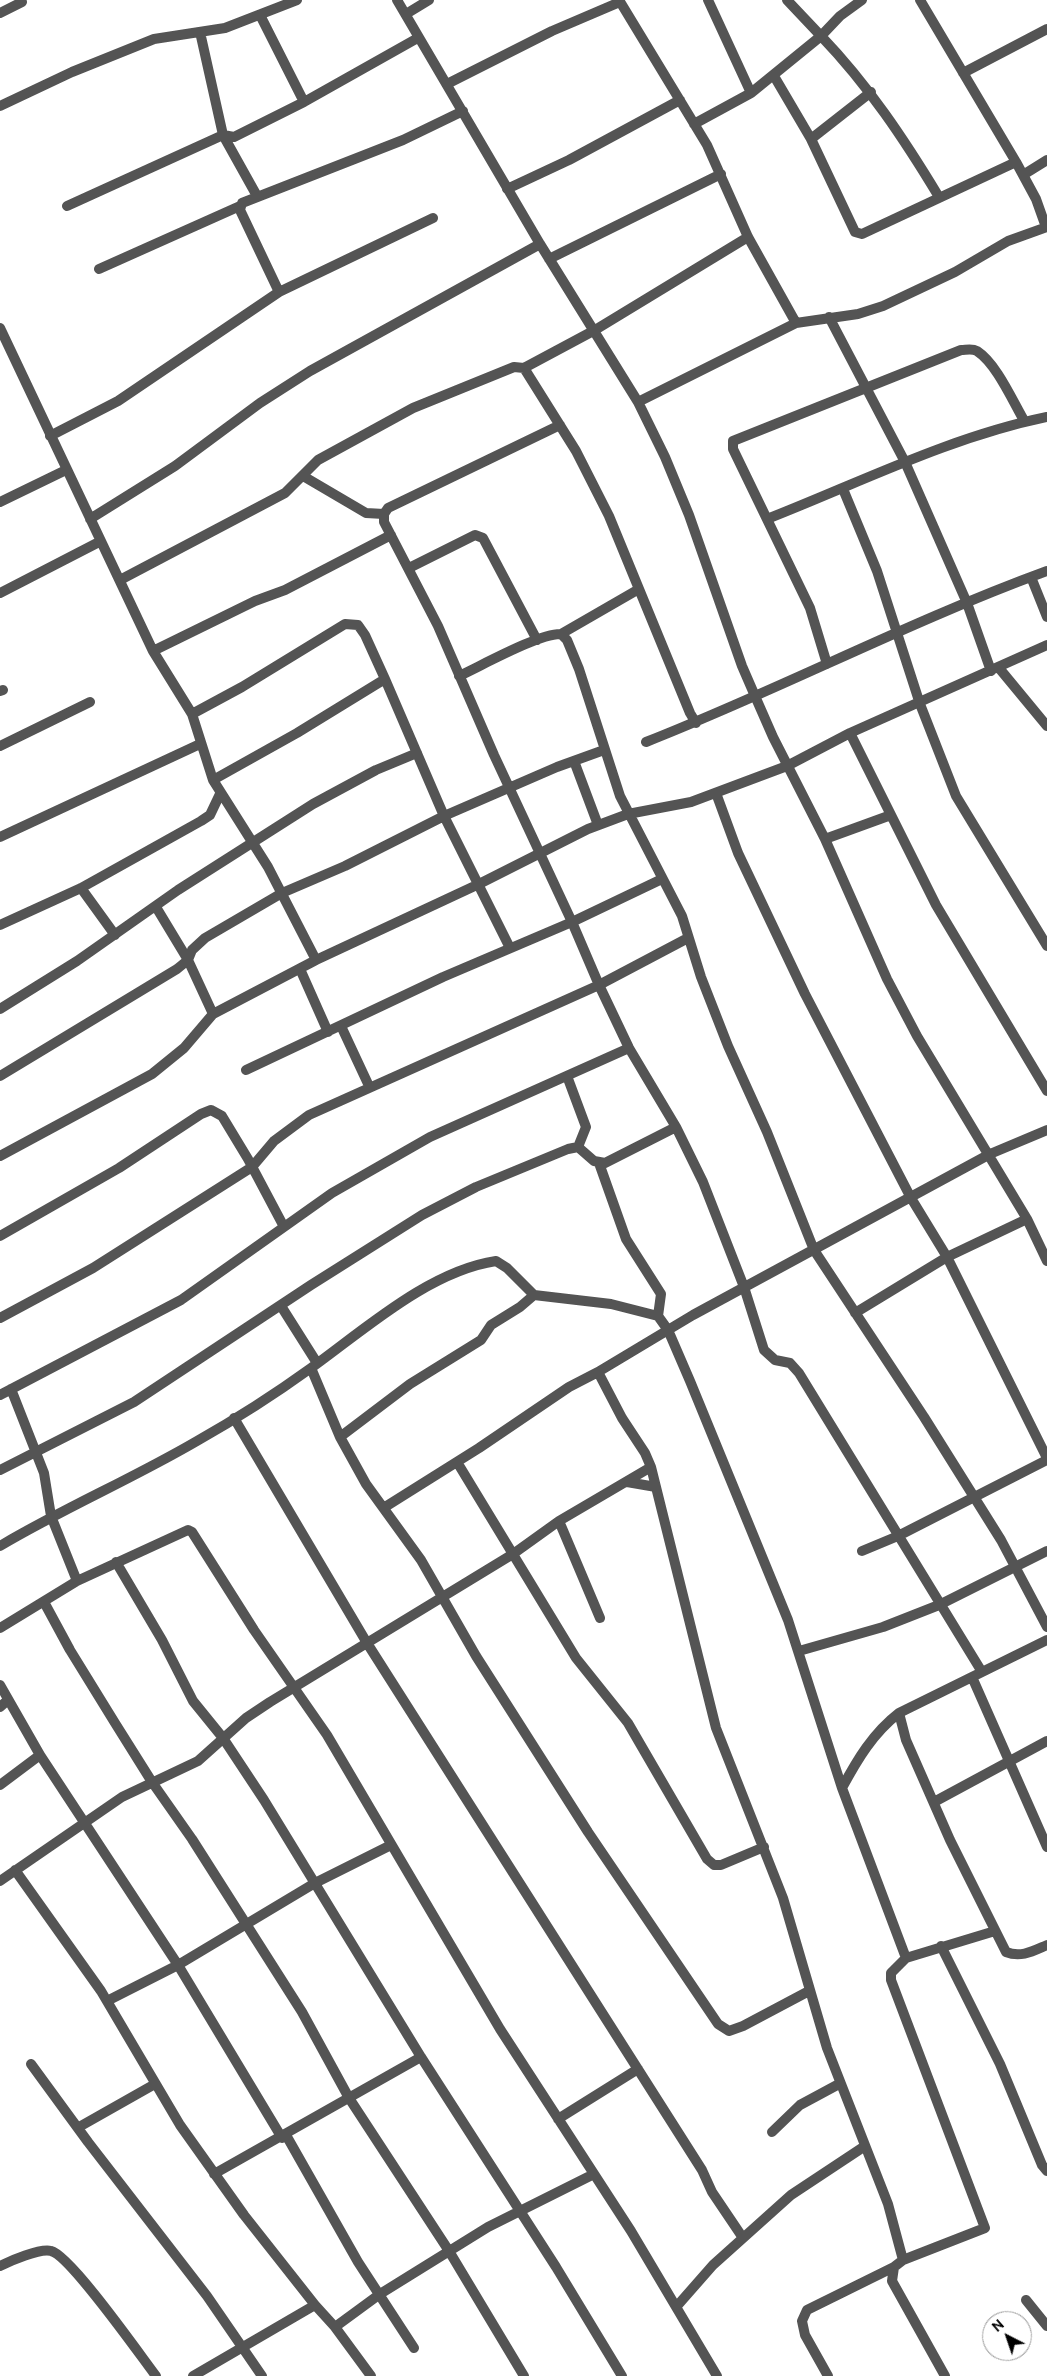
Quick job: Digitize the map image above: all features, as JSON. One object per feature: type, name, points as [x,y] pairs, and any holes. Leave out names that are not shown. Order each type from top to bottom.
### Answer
[{"type":"street","points":[[397,0],[463,111],[507,190],[638,402],[665,457],[689,515],[742,666],[787,766],[825,839],[884,970],[904,1011],[1027,1218],[1047,1261]]},
{"type":"street","points":[[406,14],[429,0]]},
{"type":"street","points":[[708,0],[751,93]]},
{"type":"street","points":[[786,0],[871,92],[899,132],[939,197]]},
{"type":"street","points":[[694,124],[751,93],[821,36],[840,16],[862,0]]},
{"type":"street","points":[[638,402],[796,323],[858,314],[883,306],[955,272],[1008,241],[1046,227],[1036,199],[1016,162],[920,0]]},
{"type":"street","points":[[0,106],[72,72],[154,39],[225,28],[291,1]]},
{"type":"street","points":[[447,84],[552,31],[619,1],[680,100],[722,174],[748,238],[796,323]]},
{"type":"street","points":[[0,13],[23,2]]},
{"type":"street","points":[[260,15],[304,102]]},
{"type":"street","points":[[963,73],[1047,29]]},
{"type":"street","points":[[200,32],[223,135],[257,196]]},
{"type":"street","points":[[67,206],[223,135],[234,137],[304,102],[416,39]]},
{"type":"street","points":[[774,76],[811,139],[855,232],[862,234],[1016,162]]},
{"type":"street","points":[[811,139],[871,92]]},
{"type":"street","points":[[507,190],[569,160],[680,100]]},
{"type":"street","points":[[99,268],[240,206],[246,200],[403,140],[463,111]]},
{"type":"street","points":[[1023,175],[1047,160]]},
{"type":"street","points":[[548,258],[722,174]]},
{"type":"street","points":[[240,206],[279,292]]},
{"type":"street","points":[[50,436],[118,401],[279,292],[432,218]]},
{"type":"street","points":[[120,580],[285,493],[304,476],[310,466],[322,458],[413,408],[514,367],[524,368],[594,330],[748,238]]},
{"type":"street","points":[[90,519],[175,466],[260,403],[310,371],[540,244]]},
{"type":"street","points":[[829,317],[905,462],[995,670],[1047,726]]},
{"type":"street","points":[[0,328],[153,651],[192,714],[213,780],[220,794],[254,843],[316,960]]},
{"type":"street","points":[[827,664],[810,608],[733,449],[733,441],[961,350],[970,349],[977,351],[991,366],[1025,422]]},
{"type":"street","points":[[524,368],[560,425],[608,516],[690,713],[696,722]]},
{"type":"street","points":[[767,519],[905,462],[1025,422],[1047,417]]},
{"type":"street","points":[[560,425],[388,508],[384,514],[384,522],[409,568],[629,1048],[676,1127],[703,1182],[744,1287],[764,1350],[775,1360],[790,1363],[799,1373],[939,1605],[977,1674],[1010,1760],[1047,1847]]},
{"type":"street","points":[[0,502],[66,470]]},
{"type":"street","points":[[304,476],[366,513],[384,514]]},
{"type":"street","points":[[842,489],[877,571],[920,704],[956,796],[1047,946]]},
{"type":"street","points":[[153,651],[256,601],[285,590],[391,535]]},
{"type":"street","points":[[409,568],[476,536],[483,538],[537,640]]},
{"type":"street","points":[[0,593],[101,542]]},
{"type":"street","points":[[646,742],[696,722],[896,632],[1047,571]]},
{"type":"street","points":[[1031,577],[1047,617]]},
{"type":"street","points":[[459,676],[553,633],[561,634],[639,589]]},
{"type":"street","points":[[192,714],[242,687],[345,624],[358,626],[365,635],[385,679],[444,816],[510,948]]},
{"type":"street","points":[[561,634],[567,640],[579,669],[604,750],[628,814],[682,916],[688,938],[728,1046],[767,1132],[814,1250],[924,1417],[1001,1540],[1047,1627]]},
{"type":"street","points":[[0,1156],[152,1074],[184,1048],[213,1014],[316,960],[479,884],[598,825],[628,814],[674,806],[716,794],[787,766],[850,733],[920,704],[1047,644]]},
{"type":"street","points":[[213,780],[297,733],[385,679]]},
{"type":"street","points":[[0,746],[90,702]]},
{"type":"street","points":[[850,733],[936,905],[1047,1091]]},
{"type":"street","points":[[0,837],[200,744]]},
{"type":"street","points":[[0,1076],[177,969],[188,960],[192,950],[205,938],[282,893],[345,866],[444,816],[604,750]]},
{"type":"street","points":[[0,1008],[115,936],[178,890],[345,785],[417,753]]},
{"type":"street","points":[[574,761],[598,825]]},
{"type":"street","points":[[0,925],[81,888],[201,822],[210,815],[220,794]]},
{"type":"street","points":[[716,794],[738,853],[766,914],[911,1198],[947,1257],[1047,1459],[898,1536],[862,1551]]},
{"type":"street","points":[[825,839],[891,815]]},
{"type":"street","points":[[246,1070],[510,948],[572,922],[662,879]]},
{"type":"street","points":[[81,888],[115,936]]},
{"type":"street","points":[[156,906],[188,960],[213,1014]]},
{"type":"street","points":[[0,1318],[93,1268],[252,1167],[274,1141],[310,1114],[369,1086],[599,985],[688,938]]},
{"type":"street","points":[[300,969],[328,1032]]},
{"type":"street","points":[[341,1026],[369,1086]]},
{"type":"street","points":[[0,1395],[181,1300],[283,1225],[332,1192],[430,1137],[629,1048]]},
{"type":"street","points":[[567,1076],[586,1127],[578,1147]]},
{"type":"street","points":[[0,1236],[119,1168],[211,1110],[222,1116],[283,1225]]},
{"type":"street","points":[[598,1163],[616,1159],[676,1127]]},
{"type":"street","points":[[385,1507],[457,1462],[569,1387],[668,1330],[990,1154],[1047,1130]]},
{"type":"street","points":[[0,1470],[134,1402],[422,1215],[476,1186],[568,1149],[578,1147],[598,1163],[626,1239],[661,1294],[658,1316]]},
{"type":"street","points":[[855,1313],[947,1257],[1027,1218]]},
{"type":"street","points":[[0,1546],[51,1516],[196,1442],[314,1366],[384,1313],[426,1288],[482,1263],[496,1261],[507,1268],[534,1295],[611,1304],[658,1316],[668,1330],[799,1651],[842,1788],[906,1958]]},
{"type":"street","points":[[340,1437],[410,1384],[480,1340],[491,1325],[520,1307],[534,1295]]},
{"type":"street","points":[[281,1306],[314,1366],[340,1437],[366,1484],[385,1507],[421,1560],[476,1656],[588,1832],[718,2024],[729,2032],[809,1991]]},
{"type":"street","points":[[598,1372],[622,1418],[645,1453],[651,1467],[670,1550],[716,1728],[783,1898],[809,1991],[839,2084],[888,2204],[903,2260]]},
{"type":"street","points":[[11,1388],[44,1473],[51,1516],[77,1581]]},
{"type":"street","points":[[234,1418],[367,1643],[702,2170],[712,2192],[743,2238]]},
{"type":"street","points":[[457,1462],[576,1658],[632,1730],[669,1790],[707,1858],[714,1865],[721,1864],[764,1847]]},
{"type":"street","points":[[0,1881],[83,1822],[122,1797],[198,1761],[246,1718],[513,1554],[559,1521],[651,1467]]},
{"type":"street","points":[[627,1482],[656,1487]]},
{"type":"street","points":[[559,1521],[600,1618]]},
{"type":"street","points":[[0,1628],[77,1581],[188,1530],[192,1532],[327,1735],[500,2029],[677,2306],[717,2376]]},
{"type":"street","points":[[799,1651],[883,1626],[939,1605],[1047,1551]]},
{"type":"street","points":[[116,1562],[162,1640],[193,1701],[223,1738],[316,1882],[421,2057],[556,2267],[622,2376]]},
{"type":"street","points":[[44,1602],[70,1650],[152,1782],[192,1839],[302,2012],[350,2098],[449,2251],[524,2376]]},
{"type":"street","points":[[842,1788],[856,1761],[885,1723],[899,1713],[1047,1640]]},
{"type":"street","points":[[0,1686],[4,1704],[40,1755],[178,1964],[284,2136],[348,2245],[414,2348]]},
{"type":"street","points":[[899,1713],[906,1740],[950,1840],[1006,1952],[1026,1954],[1047,1945]]},
{"type":"street","points":[[934,1802],[1047,1741]]},
{"type":"street","points":[[0,1785],[40,1755]]},
{"type":"street","points":[[107,2001],[178,1964],[316,1882],[391,1845]]},
{"type":"street","points":[[15,1870],[107,2001],[180,2125],[214,2174],[315,2305],[335,2327],[371,2376]]},
{"type":"street","points":[[828,2376],[806,2335],[802,2321],[807,2310],[903,2260],[985,2228],[891,1980],[893,1968],[906,1958],[996,1931]]},
{"type":"street","points":[[941,1946],[1000,2064],[1042,2165],[1047,2170]]},
{"type":"street","points":[[214,2174],[421,2057]]},
{"type":"street","points":[[31,2064],[207,2296],[262,2376]]},
{"type":"street","points":[[558,2119],[638,2069]]},
{"type":"street","points":[[79,2127],[155,2084]]},
{"type":"street","points":[[772,2132],[800,2105],[839,2084]]},
{"type":"street","points":[[677,2306],[713,2265],[791,2195],[865,2146]]},
{"type":"street","points":[[335,2327],[380,2294],[488,2227],[594,2174]]},
{"type":"street","points":[[0,2266],[42,2251],[55,2252],[83,2279],[156,2376]]},
{"type":"street","points":[[894,2266],[892,2281],[945,2376]]},
{"type":"street","points":[[1026,2300],[1047,2326]]},
{"type":"street","points":[[193,2376],[315,2305]]}]
